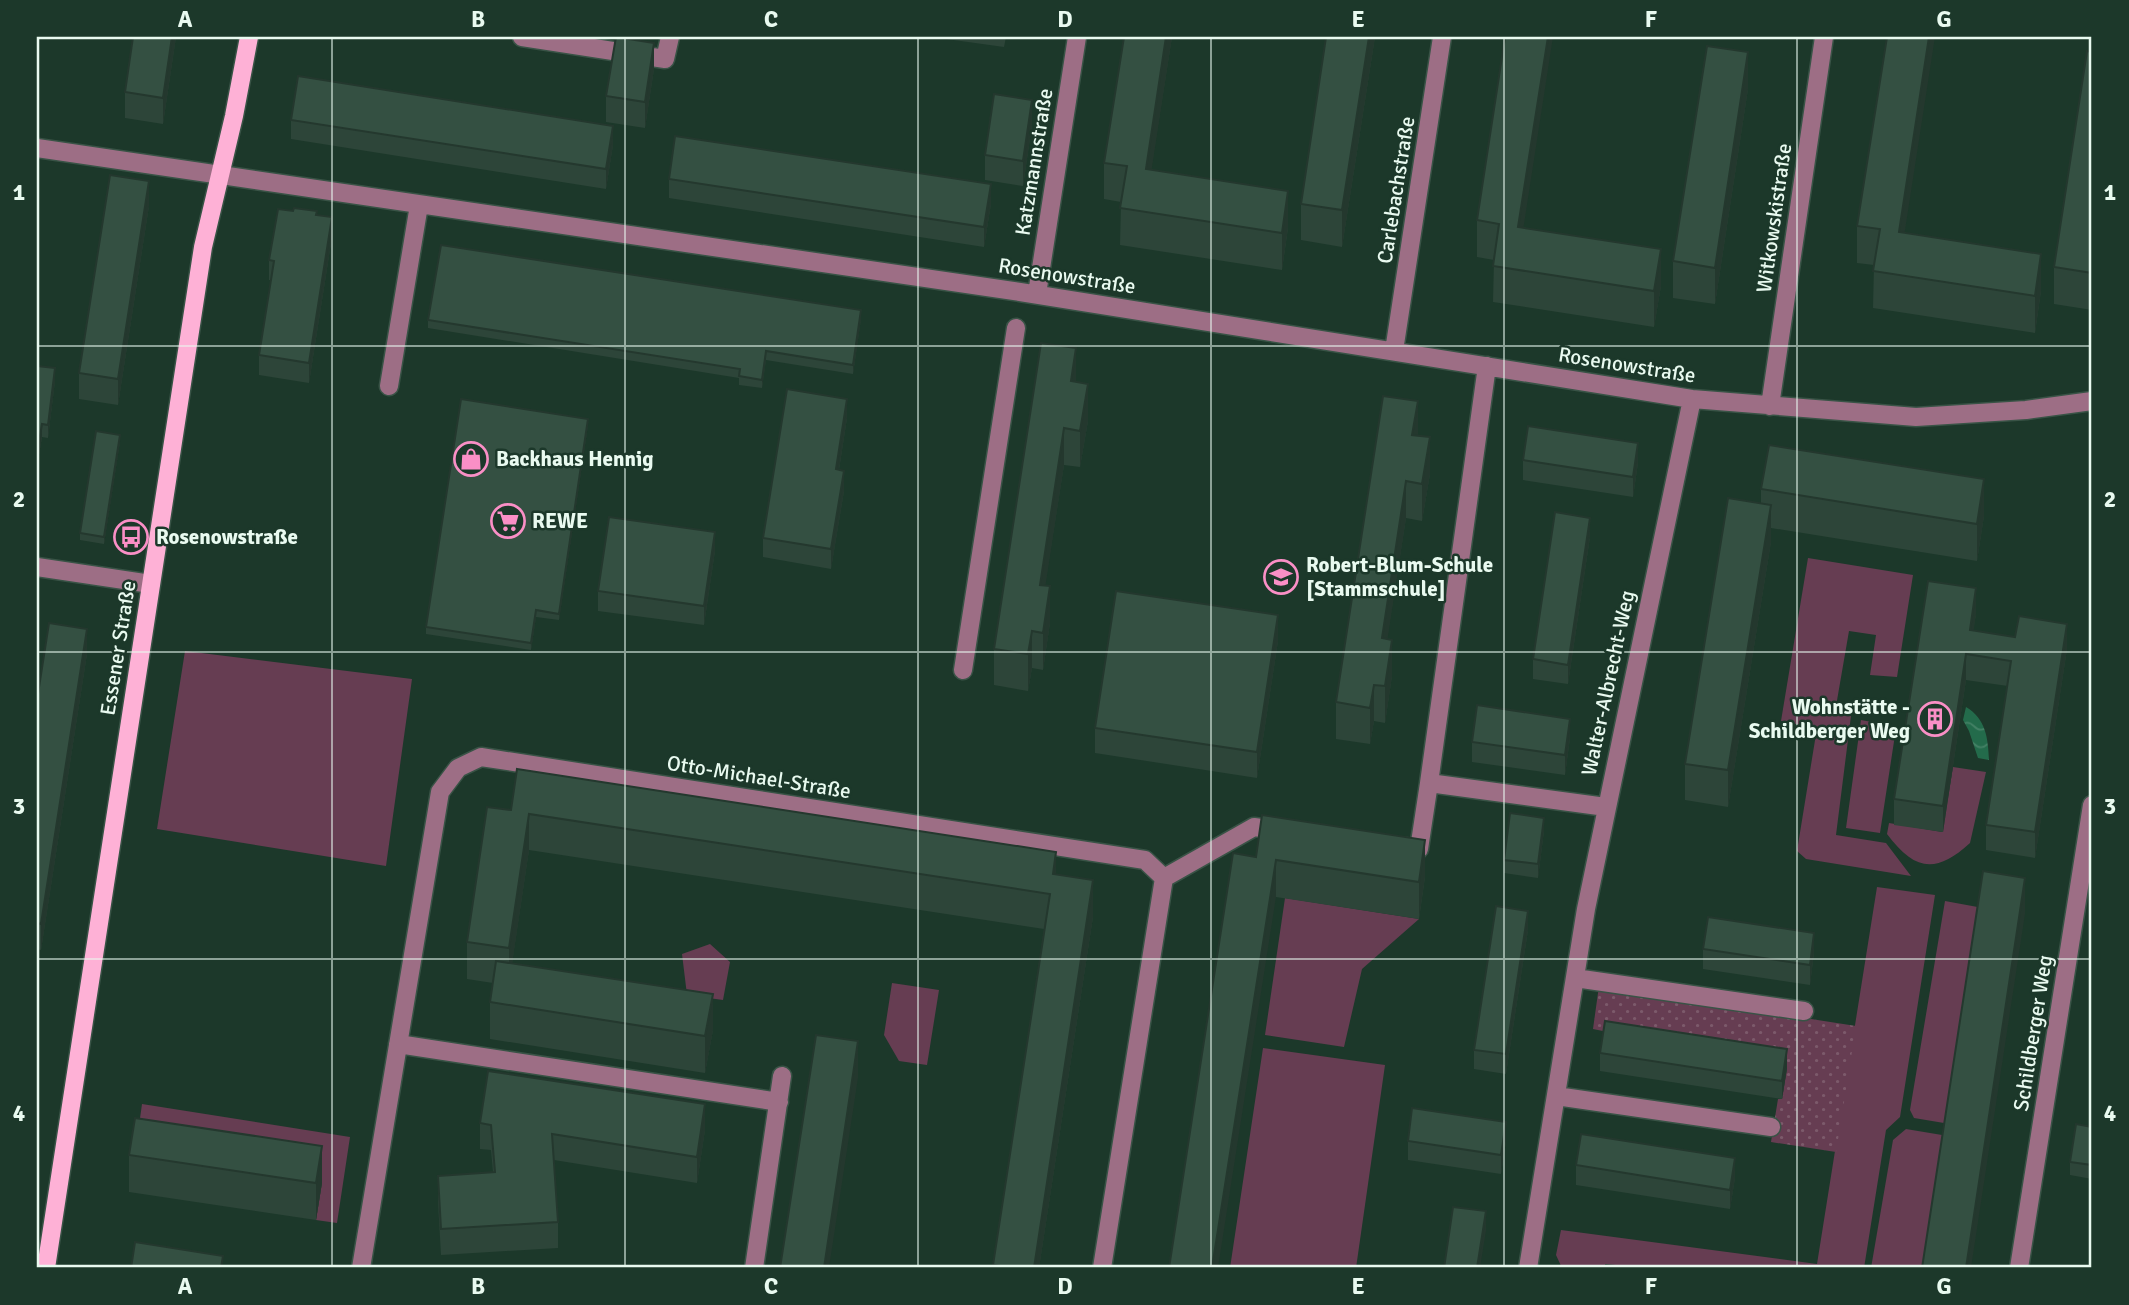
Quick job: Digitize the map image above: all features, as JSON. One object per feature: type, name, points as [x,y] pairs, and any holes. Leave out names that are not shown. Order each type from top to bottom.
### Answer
[{"type":"main road","name":"Essener Straße","points":[[46,1268],[203,247],[234,116],[249,37]]},
{"type":"street","points":[[522,37],[665,59],[670,37]]},
{"type":"street","name":"Katzmannstraße","points":[[1037,294],[1077,37]]},
{"type":"street","name":"Carlebachstraße","points":[[1394,351],[1442,37]]},
{"type":"street","name":"Witkowskistraße","points":[[1770,407],[1824,37]]},
{"type":"street","name":"Rosenowstraße","points":[[37,148],[1037,294],[1692,399],[1916,417],[2026,410],[2092,401]]},
{"type":"street","points":[[388,386],[419,205]]},
{"type":"street","points":[[963,670],[1016,328]]},
{"type":"street","points":[[1387,845],[1419,849],[1487,366]]},
{"type":"street","name":"Walter-Albrecht-Weg","points":[[1528,1268],[1606,807],[1692,399]]},
{"type":"street","points":[[37,567],[151,584]]},
{"type":"street","name":"Otto-Michael-Straße","points":[[361,1268],[440,792],[458,768],[481,757],[1145,860],[1164,878]]},
{"type":"street","points":[[1429,783],[1606,807]]},
{"type":"street","name":"Schildberger Weg","points":[[2019,1268],[2092,805]]},
{"type":"street","points":[[1102,1268],[1164,878],[1254,827],[1307,834]]},
{"type":"street","points":[[1575,978],[1804,1011]]},
{"type":"street","points":[[398,1044],[779,1102]]},
{"type":"street","points":[[754,1268],[782,1076]]},
{"type":"street","points":[[1556,1096],[1771,1127]]},
{"type":"shaded area","points":[[1808,558],[1913,575],[1897,677],[1870,675],[1876,635],[1849,631],[1835,712],[1851,716],[1836,835],[1886,843],[1911,876],[1806,859],[1797,851],[1817,728],[1781,721]]},
{"type":"shaded area","points":[[185,651],[412,679],[386,866],[157,829]]},
{"type":"shaded area","points":[[1861,720],[1872,722],[1895,735],[1880,833],[1846,828]]},
{"type":"shaded area","points":[[1953,767],[1986,772],[1970,843],[1946,860],[1935,864],[1916,861],[1906,855],[1887,834],[1889,823],[1942,832]]},
{"type":"shaded area","points":[[1877,887],[1935,895],[1900,1117],[1886,1130],[1864,1268],[1562,1268],[1556,1255],[1561,1230],[1817,1264]]},
{"type":"shaded area","points":[[1285,898],[1419,919],[1362,969],[1344,1047],[1265,1035]]},
{"type":"shaded area","points":[[1945,901],[1983,908],[1950,1124],[1914,1118],[1910,1110]]},
{"type":"shaded area","points":[[710,944],[730,962],[723,1000],[687,995],[682,954]]},
{"type":"shaded area","points":[[892,983],[939,990],[927,1065],[899,1061],[884,1035]]},
{"type":"shaded area","points":[[1599,986],[1856,1026],[1836,1152],[1771,1142],[1778,1099],[1782,1099],[1787,1068],[1593,1029]]},
{"type":"shaded area","points":[[1263,1048],[1385,1065],[1356,1268],[1230,1268]]},
{"type":"shaded area","points":[[142,1104],[350,1137],[337,1223],[316,1220],[322,1183],[135,1154]]},
{"type":"shaded area","points":[[1906,1129],[1948,1136],[1928,1268],[1871,1268],[1893,1140]]},
{"type":"water","points":[[1966,707],[1982,723],[1987,737],[1989,760],[1978,758],[1963,720]]},
{"type":"building","points":[[133,37],[172,37],[163,98],[125,92]]},
{"type":"building","points":[[616,37],[654,43],[645,102],[606,96]]},
{"type":"building","points":[[1124,37],[1166,37],[1146,169],[1288,191],[1282,233],[1120,208],[1127,166],[1104,163]]},
{"type":"building","points":[[1326,37],[1369,37],[1342,210],[1301,204]]},
{"type":"building","points":[[1505,37],[1548,37],[1518,227],[1661,249],[1654,291],[1493,266],[1499,224],[1477,220]]},
{"type":"building","points":[[1887,37],[1929,37],[1899,232],[2041,254],[2035,296],[1873,271],[1880,229],[1857,226]]},
{"type":"building","points":[[1707,46],[1748,52],[1715,268],[1673,261]]},
{"type":"building","points":[[2087,51],[2092,52],[2092,273],[2054,267]]},
{"type":"building","points":[[298,76],[613,126],[606,169],[291,120]]},
{"type":"building","points":[[994,94],[1032,100],[1023,161],[985,155]]},
{"type":"building","points":[[675,136],[991,184],[984,227],[669,179]]},
{"type":"building","points":[[110,175],[149,181],[118,379],[79,373]]},
{"type":"building","points":[[294,208],[317,211],[316,215],[332,217],[309,363],[259,355],[274,261],[269,260],[278,209],[293,211]]},
{"type":"building","points":[[441,245],[861,310],[853,365],[766,351],[762,380],[739,376],[740,369],[428,320]]},
{"type":"building","points":[[1041,343],[1076,348],[1071,381],[1088,384],[1080,431],[1064,428],[1040,585],[1050,586],[1043,633],[1032,631],[1028,654],[994,649]]},
{"type":"building","points":[[37,366],[55,368],[48,425],[42,424],[37,454]]},
{"type":"building","points":[[787,389],[847,399],[836,469],[844,471],[831,549],[763,538]]},
{"type":"building","points":[[1383,396],[1418,401],[1412,435],[1430,437],[1422,484],[1406,481],[1382,638],[1392,640],[1385,686],[1374,685],[1370,708],[1336,702]]},
{"type":"building","name":"REWE","points":[[461,399],[588,419],[559,614],[536,610],[531,643],[426,627]]},
{"type":"building","points":[[1528,426],[1638,443],[1633,477],[1523,460]]},
{"type":"building","points":[[96,431],[120,435],[104,537],[80,533]]},
{"type":"building","points":[[1769,445],[1984,479],[1977,524],[1761,489]]},
{"type":"building","points":[[1728,498],[1771,505],[1728,770],[1685,764]]},
{"type":"building","points":[[1555,512],[1590,518],[1568,665],[1533,659]]},
{"type":"building","points":[[609,517],[715,532],[704,606],[598,591]]},
{"type":"building","name":"Wohnstätte - Schildberger Weg","points":[[1928,581],[1976,588],[1970,630],[2015,637],[2019,616],[2067,624],[2035,832],[1986,825],[2011,661],[1966,654],[1943,806],[1894,799]]},
{"type":"building","points":[[1116,591],[1278,615],[1257,752],[1095,728]]},
{"type":"building","points":[[49,623],[87,629],[41,924],[37,923],[37,700]]},
{"type":"building","points":[[1477,705],[1570,719],[1565,755],[1472,742]]},
{"type":"building","points":[[517,769],[1056,852],[1053,874],[1093,880],[1034,1268],[993,1265],[1050,894],[529,814],[509,948],[467,942],[487,807],[511,810]]},
{"type":"building","points":[[1510,813],[1544,818],[1538,864],[1504,860]]},
{"type":"building","points":[[1262,815],[1425,840],[1419,882],[1276,860],[1212,1268],[1169,1268],[1233,853],[1256,857]]},
{"type":"building","points":[[1983,871],[2025,878],[1966,1268],[1922,1268]]},
{"type":"building","points":[[1496,906],[1528,911],[1506,1054],[1474,1050]]},
{"type":"building","points":[[1708,917],[1814,933],[1810,965],[1703,949]]},
{"type":"building","points":[[496,961],[713,994],[705,1036],[490,1002]]},
{"type":"building","points":[[1605,1021],[1787,1049],[1782,1081],[1600,1053]]},
{"type":"building","points":[[816,1035],[858,1041],[824,1268],[780,1268]]},
{"type":"building","points":[[488,1071],[705,1104],[697,1157],[552,1134],[558,1222],[441,1229],[438,1176],[495,1172],[491,1125],[480,1123]]},
{"type":"building","points":[[1412,1108],[1506,1122],[1501,1155],[1408,1141]]},
{"type":"building","points":[[135,1118],[322,1146],[316,1183],[129,1155]]},
{"type":"building","points":[[2076,1124],[2092,1127],[2092,1165],[2070,1162]]},
{"type":"building","points":[[1581,1134],[1735,1158],[1730,1190],[1576,1165]]},
{"type":"building","points":[[1453,1207],[1486,1211],[1477,1268],[1444,1268]]},
{"type":"building","points":[[135,1242],[223,1256],[221,1268],[131,1268]]},
{"type":"building","points":[[1606,1265],[1635,1268],[1606,1268]]},
{"type":"place","name":"Backhaus Hennig","points":[[471,459]]},
{"type":"place","name":"REWE","points":[[508,521]]},
{"type":"place","name":"Rosenowstraße","points":[[131,537]]},
{"type":"place","name":"Robert-Blum-Schule [Stammschule]","points":[[1281,577]]},
{"type":"place","name":"Wohnstätte - Schildberger Weg","points":[[1935,719]]}]
